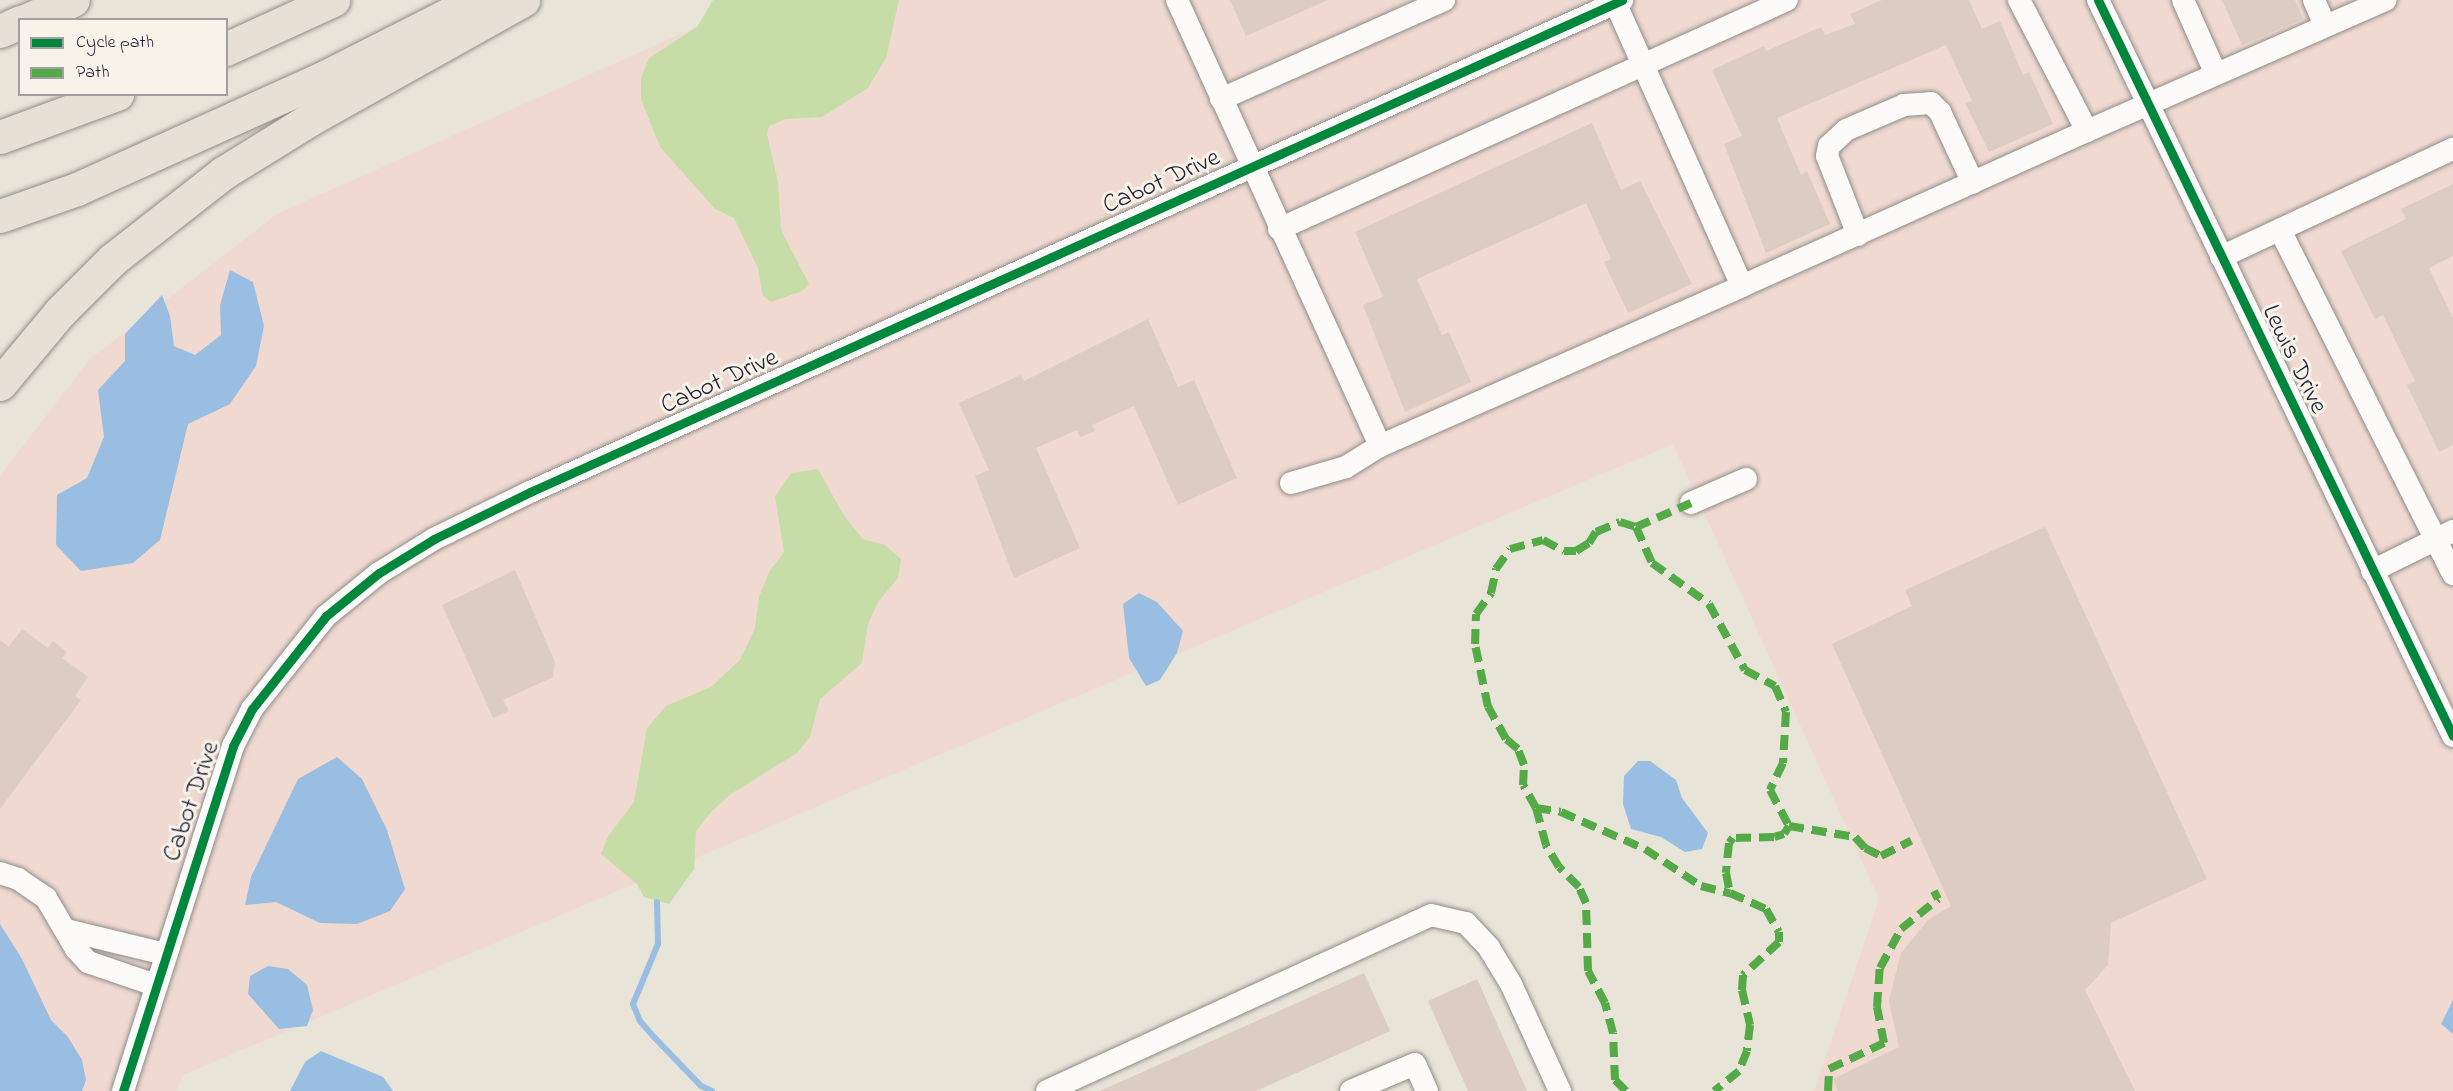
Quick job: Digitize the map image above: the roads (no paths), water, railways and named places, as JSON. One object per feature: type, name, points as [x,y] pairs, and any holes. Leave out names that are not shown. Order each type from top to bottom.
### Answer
[{"type":"highway","points":[[32,18],[74,0]]},
{"type":"highway","points":[[228,48],[333,0]]},
{"type":"highway","points":[[0,216],[77,189],[323,78],[477,0]]},
{"type":"highway","points":[[0,384],[60,312],[113,260],[223,173],[312,118],[523,0]]},
{"type":"highway","points":[[0,31],[18,23]]},
{"type":"highway","points":[[0,137],[112,96]]},
{"type":"street","points":[[1177,0],[1250,166],[1380,446]]},
{"type":"street","points":[[1221,99],[1444,0]]},
{"type":"street","points":[[1279,229],[1642,63],[1787,0]]},
{"type":"street","points":[[2019,0],[2087,131]]},
{"type":"street","name":"Lewis Drive","points":[[2098,0],[2453,736]]},
{"type":"street","points":[[2183,0],[2216,74]]},
{"type":"street","points":[[2314,0],[2325,26]]},
{"type":"street","points":[[1617,1],[1642,63],[1742,286]]},
{"type":"street","name":"Cabot Drive","points":[[123,1091],[233,746],[252,709],[326,616],[379,573],[434,539],[530,492],[1617,1]]},
{"type":"street","points":[[1291,483],[1346,467],[1380,446],[2379,1]]},
{"type":"street","points":[[1858,235],[1827,156],[1835,138],[1856,126],[1904,105],[1931,103],[1940,112],[1973,183]]},
{"type":"street","points":[[2221,257],[2453,149]]},
{"type":"street","points":[[2280,230],[2444,535],[2453,574]]},
{"type":"street","points":[[1691,503],[1746,479]]},
{"type":"street","points":[[2372,571],[2444,535]]},
{"type":"street","points":[[0,873],[37,890],[54,907],[76,949],[88,962],[155,985]]},
{"type":"street","points":[[1047,1091],[1431,915],[1466,923],[1489,948],[1511,984],[1560,1091]]},
{"type":"street","points":[[66,930],[165,954]]},
{"type":"street","points":[[1351,1091],[1415,1064],[1427,1091]]},
{"type":"water","points":[[230,270],[253,282],[264,326],[256,366],[230,404],[188,424],[160,540],[133,563],[81,571],[56,545],[57,495],[87,478],[104,437],[98,390],[125,361],[125,334],[162,295],[170,316],[174,346],[195,355],[221,335],[220,305]]},
{"type":"water","points":[[1139,593],[1157,602],[1183,631],[1177,653],[1160,680],[1146,686],[1129,658],[1123,604]]},
{"type":"water","points":[[337,757],[362,779],[387,830],[405,889],[390,911],[357,924],[320,923],[276,902],[245,905],[251,877],[298,779]]},
{"type":"water","points":[[1638,761],[1650,761],[1676,780],[1682,798],[1708,833],[1702,849],[1685,852],[1661,837],[1631,829],[1623,804],[1624,776]]},
{"type":"water","points":[[0,924],[22,959],[51,1020],[68,1037],[82,1060],[86,1080],[82,1091],[0,1091]]},
{"type":"water","points":[[268,966],[288,969],[307,985],[313,1010],[307,1026],[279,1029],[248,994],[250,976]]},
{"type":"water","points":[[2453,1000],[2453,1034],[2441,1024]]},
{"type":"water","points":[[321,1051],[383,1077],[393,1091],[290,1091],[305,1062]]},
{"type":"waterway","points":[[657,902],[658,944],[633,1004],[640,1021],[655,1038],[701,1086],[712,1091]]}]
